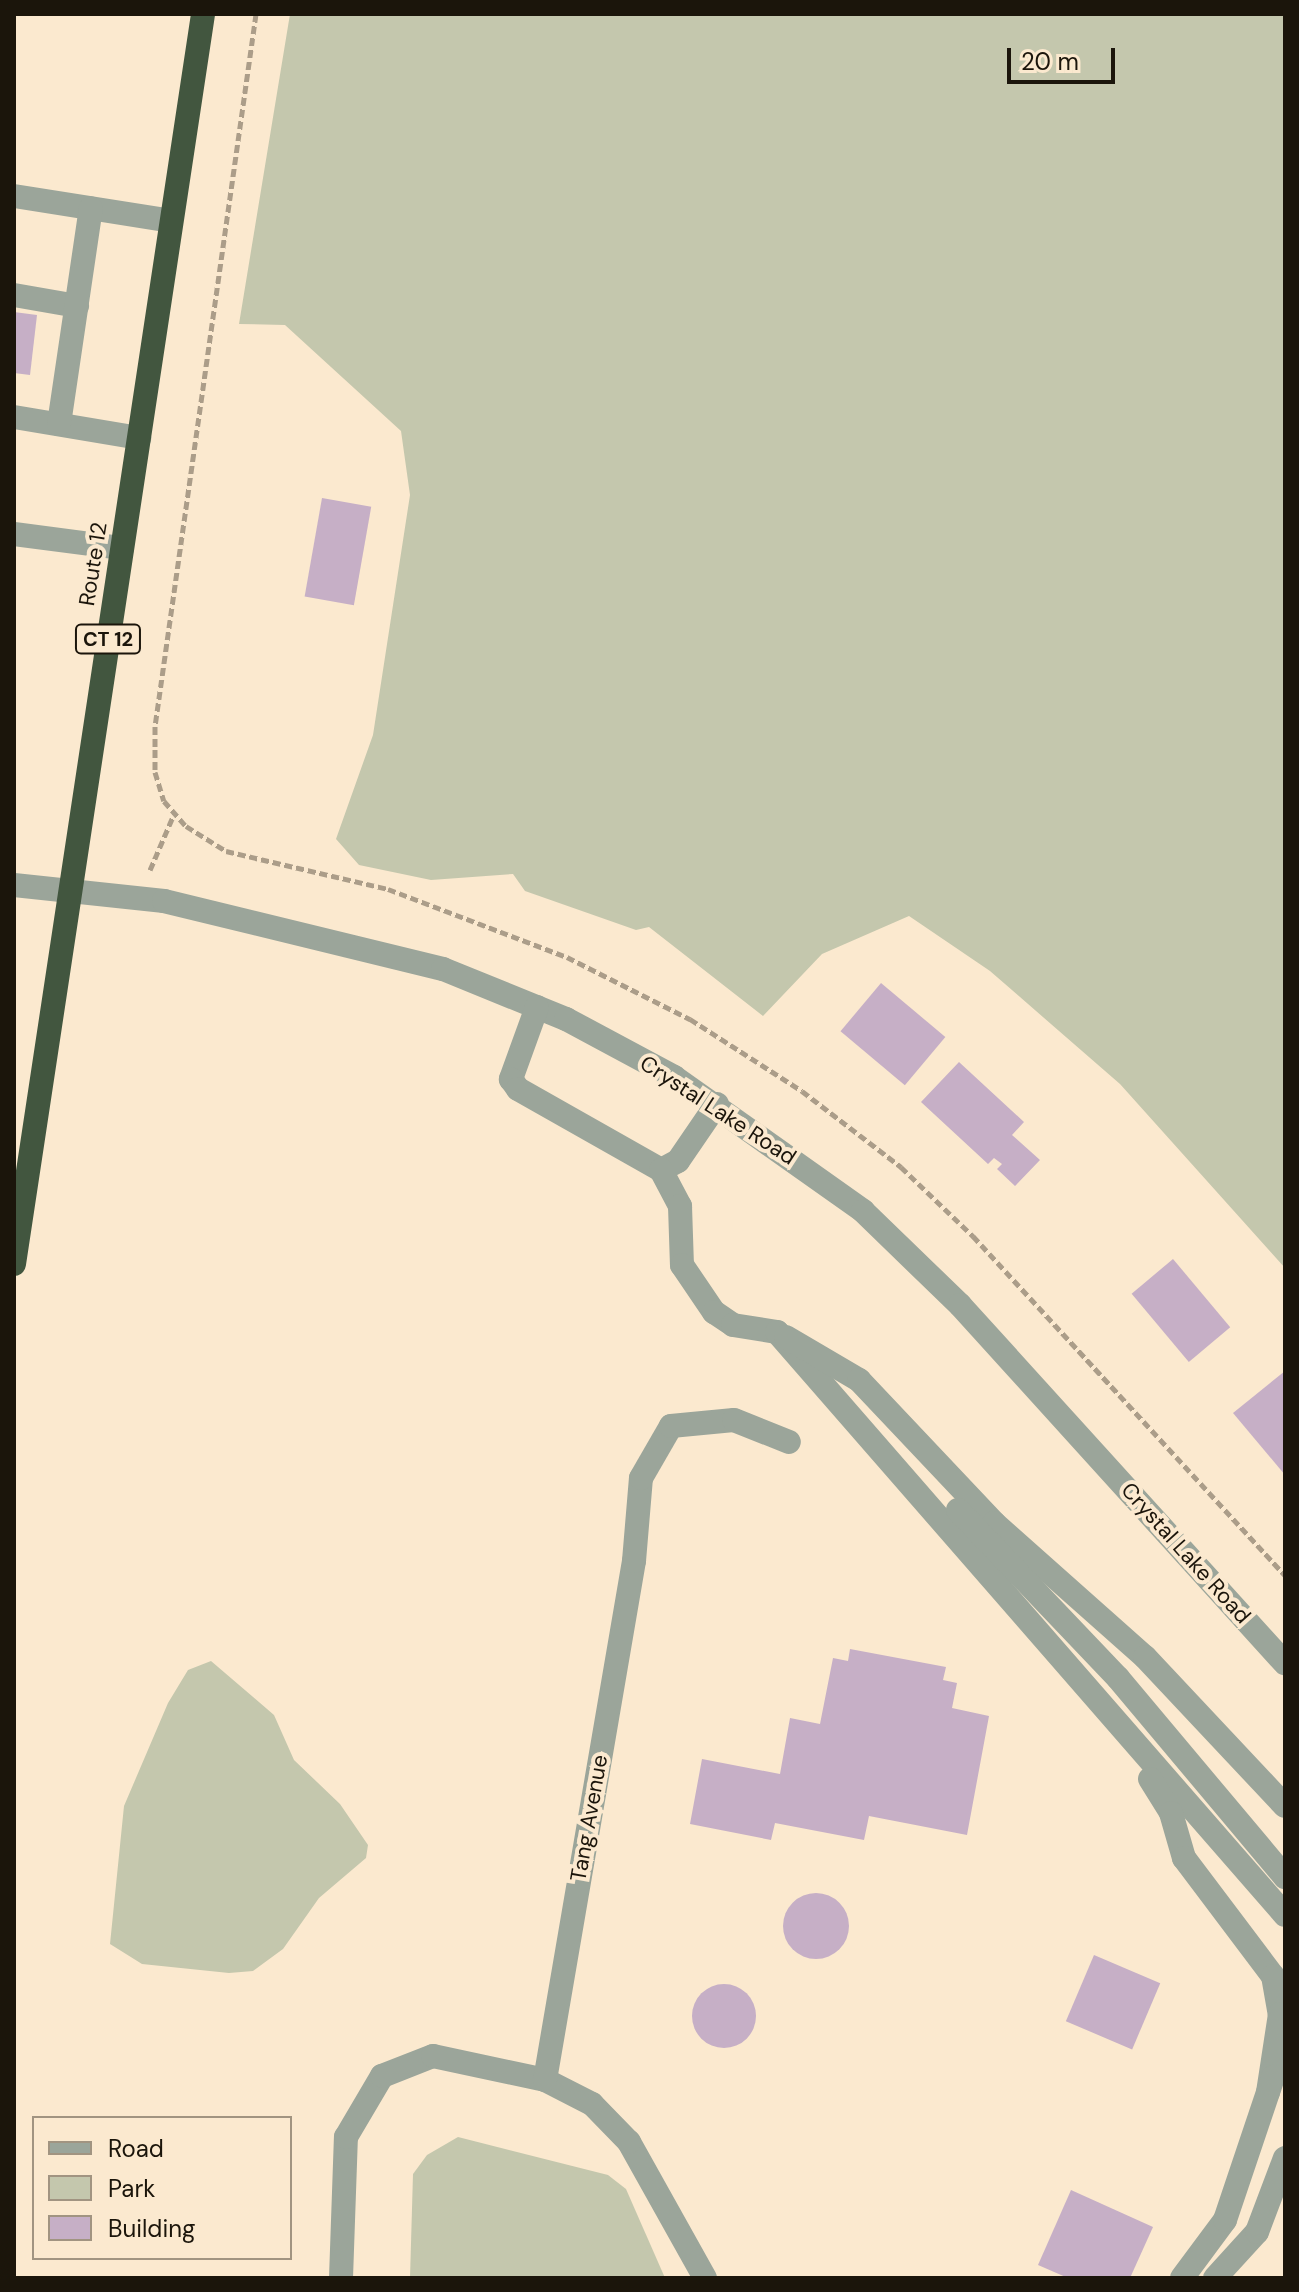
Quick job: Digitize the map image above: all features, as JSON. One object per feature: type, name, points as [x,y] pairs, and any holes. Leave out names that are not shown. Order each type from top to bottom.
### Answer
[{"type":"highway","name":"Route 12","points":[[14,1264],[203,14]]},
{"type":"street","points":[[14,196],[171,221]]},
{"type":"street","points":[[59,424],[91,208]]},
{"type":"street","points":[[14,295],[77,306]]},
{"type":"street","points":[[14,417],[139,438]]},
{"type":"street","points":[[14,534],[122,548]]},
{"type":"street","name":"Crystal Lake Road","points":[[14,885],[146,899],[280,924],[443,969],[537,1007],[717,1104],[863,1211],[960,1305],[1285,1664]]},
{"type":"street","points":[[537,1007],[511,1079],[518,1089],[661,1170],[680,1206],[682,1265],[693,1286],[733,1325],[777,1332],[859,1380],[994,1523],[1145,1657],[1285,1806]]},
{"type":"street","points":[[661,1170],[678,1161],[717,1104]]},
{"type":"street","points":[[777,1332],[1066,1656],[1165,1803],[1184,1858],[1273,1976],[1280,2014],[1268,2092]]},
{"type":"street","points":[[777,1332],[840,1385],[1098,1656],[1285,1877]]},
{"type":"street","name":"Tang Avenue","points":[[545,2080],[634,1561],[641,1478],[671,1426],[734,1420],[789,1442]]},
{"type":"street","points":[[1103,1711],[1285,1915]]},
{"type":"street","points":[[1182,2278],[1225,2220],[1285,2036]]},
{"type":"street","points":[[341,2278],[346,2137],[382,2076],[433,2056],[545,2080],[592,2104],[629,2142],[705,2278]]},
{"type":"street","points":[[1238,2257],[1269,2210],[1285,2158]]},
{"type":"street","points":[[1215,2278],[1285,2215]]},
{"type":"path","points":[[146,899],[153,856],[174,814],[156,779],[154,736],[256,14]]},
{"type":"green space","points":[[290,14],[1285,14],[1285,1268],[1120,1084],[990,971],[909,916],[822,954],[763,1016],[649,927],[636,930],[525,891],[513,874],[431,880],[359,865],[336,839],[373,735],[410,495],[401,431],[285,325],[239,324]]},
{"type":"green space","points":[[211,1661],[274,1715],[294,1760],[340,1804],[368,1845],[366,1858],[319,1898],[283,1949],[253,1971],[229,1973],[142,1964],[110,1944],[124,1806],[168,1703],[188,1670]]},
{"type":"green space","points":[[458,2137],[608,2175],[626,2189],[665,2278],[410,2278],[413,2174],[427,2155]]},
{"type":"building","points":[[14,312],[37,315],[30,375],[14,373]]},
{"type":"building","points":[[322,498],[371,507],[354,605],[305,596]]},
{"type":"building","points":[[881,983],[945,1037],[905,1085],[841,1031]]},
{"type":"building","points":[[959,1062],[1024,1122],[1012,1135],[1040,1160],[1015,1186],[997,1169],[1002,1164],[994,1158],[988,1164],[921,1102]]},
{"type":"building","points":[[1173,1259],[1230,1327],[1189,1362],[1132,1294]]},
{"type":"building","points":[[1285,1371],[1285,1475],[1233,1413]]},
{"type":"building","points":[[850,1649],[946,1667],[943,1680],[957,1683],[952,1708],[989,1716],[967,1835],[869,1816],[864,1840],[775,1823],[771,1840],[690,1824],[702,1759],[780,1774],[790,1718],[820,1724],[833,1658],[848,1661]]},
{"type":"building","points":[[816,1893],[839,1903],[849,1926],[839,1949],[816,1959],[793,1949],[783,1926],[793,1903]]},
{"type":"building","points":[[1094,1955],[1160,1983],[1132,2049],[1066,2021]]},
{"type":"building","points":[[724,1984],[747,1993],[756,2016],[747,2039],[724,2048],[701,2039],[692,2016],[701,1993]]},
{"type":"building","points":[[1071,2190],[1153,2227],[1130,2278],[1068,2278],[1038,2265]]}]
